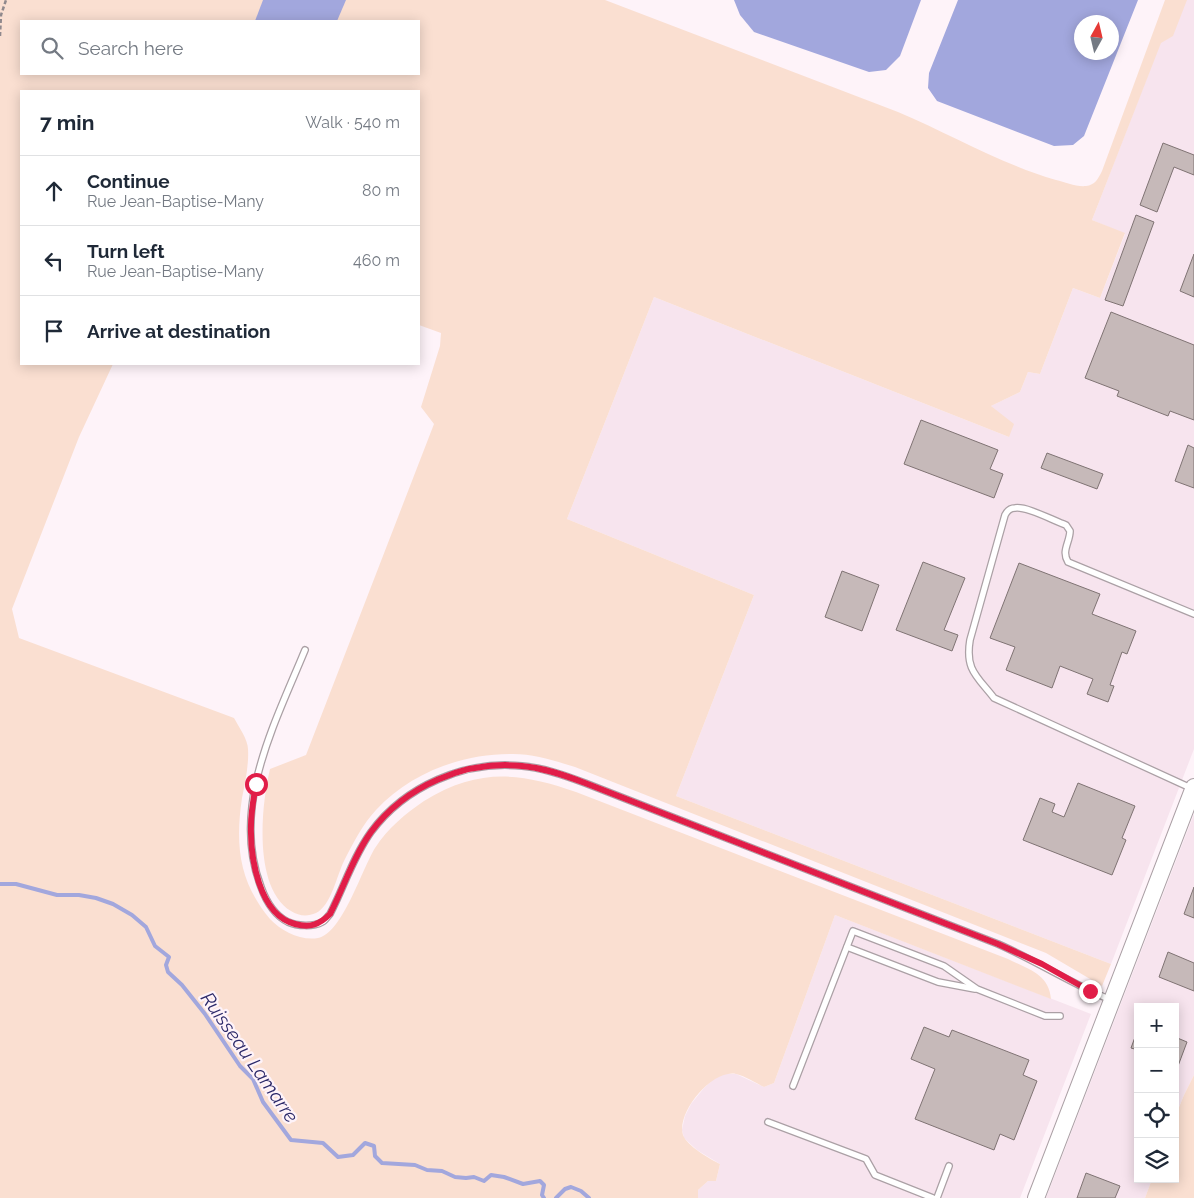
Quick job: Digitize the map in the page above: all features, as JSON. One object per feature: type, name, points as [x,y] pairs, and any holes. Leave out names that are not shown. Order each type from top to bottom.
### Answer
[{"type":"street","points":[[1036,1198],[1194,788]]},
{"type":"lane","points":[[1194,614],[1068,562],[1065,552],[1070,531],[1066,525],[1024,509],[1015,508],[1008,511],[1005,515],[970,640],[968,655],[972,670],[994,698],[1194,788]]},
{"type":"lane","points":[[305,650],[264,752],[256,784],[250,826],[253,860],[264,894],[276,912],[290,922],[300,925],[312,925],[322,922],[330,914],[364,844],[382,819],[404,799],[437,780],[455,773],[488,766],[522,766],[554,772],[577,780],[998,944],[1048,968],[1077,985],[1111,1000]]},
{"type":"lane","points":[[793,1086],[853,931],[944,966],[977,989]]},
{"type":"lane","points":[[847,946],[938,982],[977,989],[1045,1016],[1060,1016]]},
{"type":"lane","points":[[768,1122],[866,1159],[875,1175],[933,1198]]},
{"type":"lane","points":[[937,1198],[949,1166]]},
{"type":"path","points":[[0,36],[1,16],[6,0]]},
{"type":"shaded area","points":[[0,0],[605,0],[898,112],[1015,166],[1056,180],[1082,186],[1094,183],[1102,171],[1165,0],[1187,0],[1173,36],[1161,43],[1092,220],[1125,233],[1100,298],[1073,288],[1040,374],[1028,372],[1020,392],[991,406],[1014,424],[1009,437],[654,297],[567,519],[754,595],[676,796],[1111,964],[1102,986],[1046,953],[575,767],[521,754],[475,757],[438,768],[405,786],[371,815],[344,861],[326,904],[313,914],[300,915],[291,911],[279,900],[270,884],[265,866],[263,845],[264,804],[270,769],[306,755],[434,424],[421,407],[440,346],[441,333],[420,325],[420,90],[20,90],[20,365],[113,365],[79,437],[12,609],[19,638],[234,718],[248,745],[239,832],[242,862],[252,891],[270,919],[286,931],[305,938],[318,938],[327,934],[335,925],[351,899],[375,848],[385,834],[404,816],[424,801],[444,790],[463,783],[481,778],[517,777],[536,780],[576,792],[1008,959],[1030,969],[1042,978],[1046,984],[1051,999],[835,915],[774,1083],[764,1087],[739,1075],[727,1074],[707,1085],[698,1094],[685,1115],[682,1126],[685,1139],[699,1152],[720,1164],[716,1181],[708,1181],[698,1190],[698,1198],[0,1198]]},
{"type":"shaded area","points":[[1177,0],[1194,0],[1194,749],[1111,964],[676,796],[754,595],[567,519],[654,297],[1009,437],[991,406],[1020,392],[1028,372],[1040,374],[1073,288],[1100,298],[1125,234],[1092,220]]},
{"type":"shaded area","points":[[1194,814],[1194,1075],[1179,1107],[1179,1003],[1134,1003],[1134,1183],[1151,1183],[1145,1198],[1046,1198]]},
{"type":"shaded area","points":[[835,915],[1091,1014],[1020,1198],[698,1198],[698,1190],[708,1181],[716,1181],[720,1164],[697,1150],[684,1138],[682,1130],[685,1116],[691,1104],[704,1088],[716,1077],[724,1074],[736,1074],[764,1087],[774,1083]]},
{"type":"shaded area","points":[[1194,1075],[1194,1198],[1145,1198],[1151,1183],[1179,1183],[1179,1107]]},
{"type":"water","points":[[263,0],[346,0],[337,20],[255,20]]},
{"type":"water","points":[[734,0],[921,0],[900,56],[886,70],[869,72],[754,32],[740,15]]},
{"type":"water","points":[[958,0],[1138,0],[1119,48],[1119,15],[1074,15],[1074,60],[1114,60],[1084,136],[1073,145],[1054,146],[937,101],[928,88],[929,73]]},
{"type":"building","points":[[1163,143],[1194,155],[1194,175],[1174,167],[1157,212],[1140,205]]},
{"type":"building","points":[[1136,215],[1154,222],[1123,306],[1105,300]]},
{"type":"building","points":[[1194,254],[1194,297],[1180,291]]},
{"type":"building","points":[[1111,312],[1194,345],[1194,420],[1170,411],[1168,416],[1117,396],[1119,391],[1085,378]]},
{"type":"building","points":[[921,420],[998,450],[990,469],[1003,474],[994,498],[904,464]]},
{"type":"building","points":[[1188,445],[1194,448],[1194,488],[1175,481]]},
{"type":"building","points":[[1047,453],[1103,474],[1097,489],[1041,468]]},
{"type":"building","points":[[923,562],[965,578],[944,630],[958,635],[952,651],[896,630]]},
{"type":"building","points":[[1019,563],[1100,594],[1092,614],[1136,631],[1127,654],[1122,652],[1110,685],[1114,686],[1108,702],[1087,694],[1093,679],[1060,666],[1052,688],[1006,670],[1015,647],[990,638]]},
{"type":"building","points":[[842,571],[879,585],[862,631],[825,617]]},
{"type":"building","points":[[1078,783],[1135,806],[1122,838],[1126,840],[1112,875],[1023,840],[1040,798],[1055,804],[1052,812],[1064,817]]},
{"type":"building","points":[[1194,887],[1194,918],[1184,914]]},
{"type":"building","points":[[1168,952],[1194,963],[1194,991],[1159,977]]},
{"type":"building","points":[[924,1027],[949,1037],[952,1030],[1029,1060],[1023,1075],[1037,1081],[1014,1140],[1000,1134],[994,1150],[915,1119],[935,1069],[911,1059]]},
{"type":"building","points":[[1179,1039],[1187,1042],[1179,1063]]},
{"type":"building","points":[[1086,1173],[1120,1186],[1115,1198],[1077,1198]]},
{"type":"waterway","name":"Ruisseau Lamarre","points":[[0,884],[16,884],[57,895],[79,895],[96,898],[113,904],[132,915],[146,927],[155,946],[169,957],[166,965],[168,972],[182,985],[205,1014],[240,1066],[253,1079],[263,1102],[291,1140],[323,1143],[338,1157],[353,1155],[365,1143],[374,1146],[375,1156],[382,1163],[415,1165],[427,1170],[442,1171],[455,1177],[474,1177],[484,1181],[491,1175],[504,1177],[523,1184],[540,1181],[544,1185],[542,1195],[544,1198]]},
{"type":"waterway","name":"Ruisseau Lamarre","points":[[556,1198],[565,1189],[571,1187],[581,1191],[589,1198]]},
{"type":"route","points":[[256,784],[250,826],[253,860],[257,877],[271,907],[280,917],[300,925],[312,925],[322,922],[330,914],[364,844],[382,819],[404,799],[437,780],[455,773],[488,766],[522,766],[554,772],[585,783],[998,944],[1042,964],[1090,991]]}]
